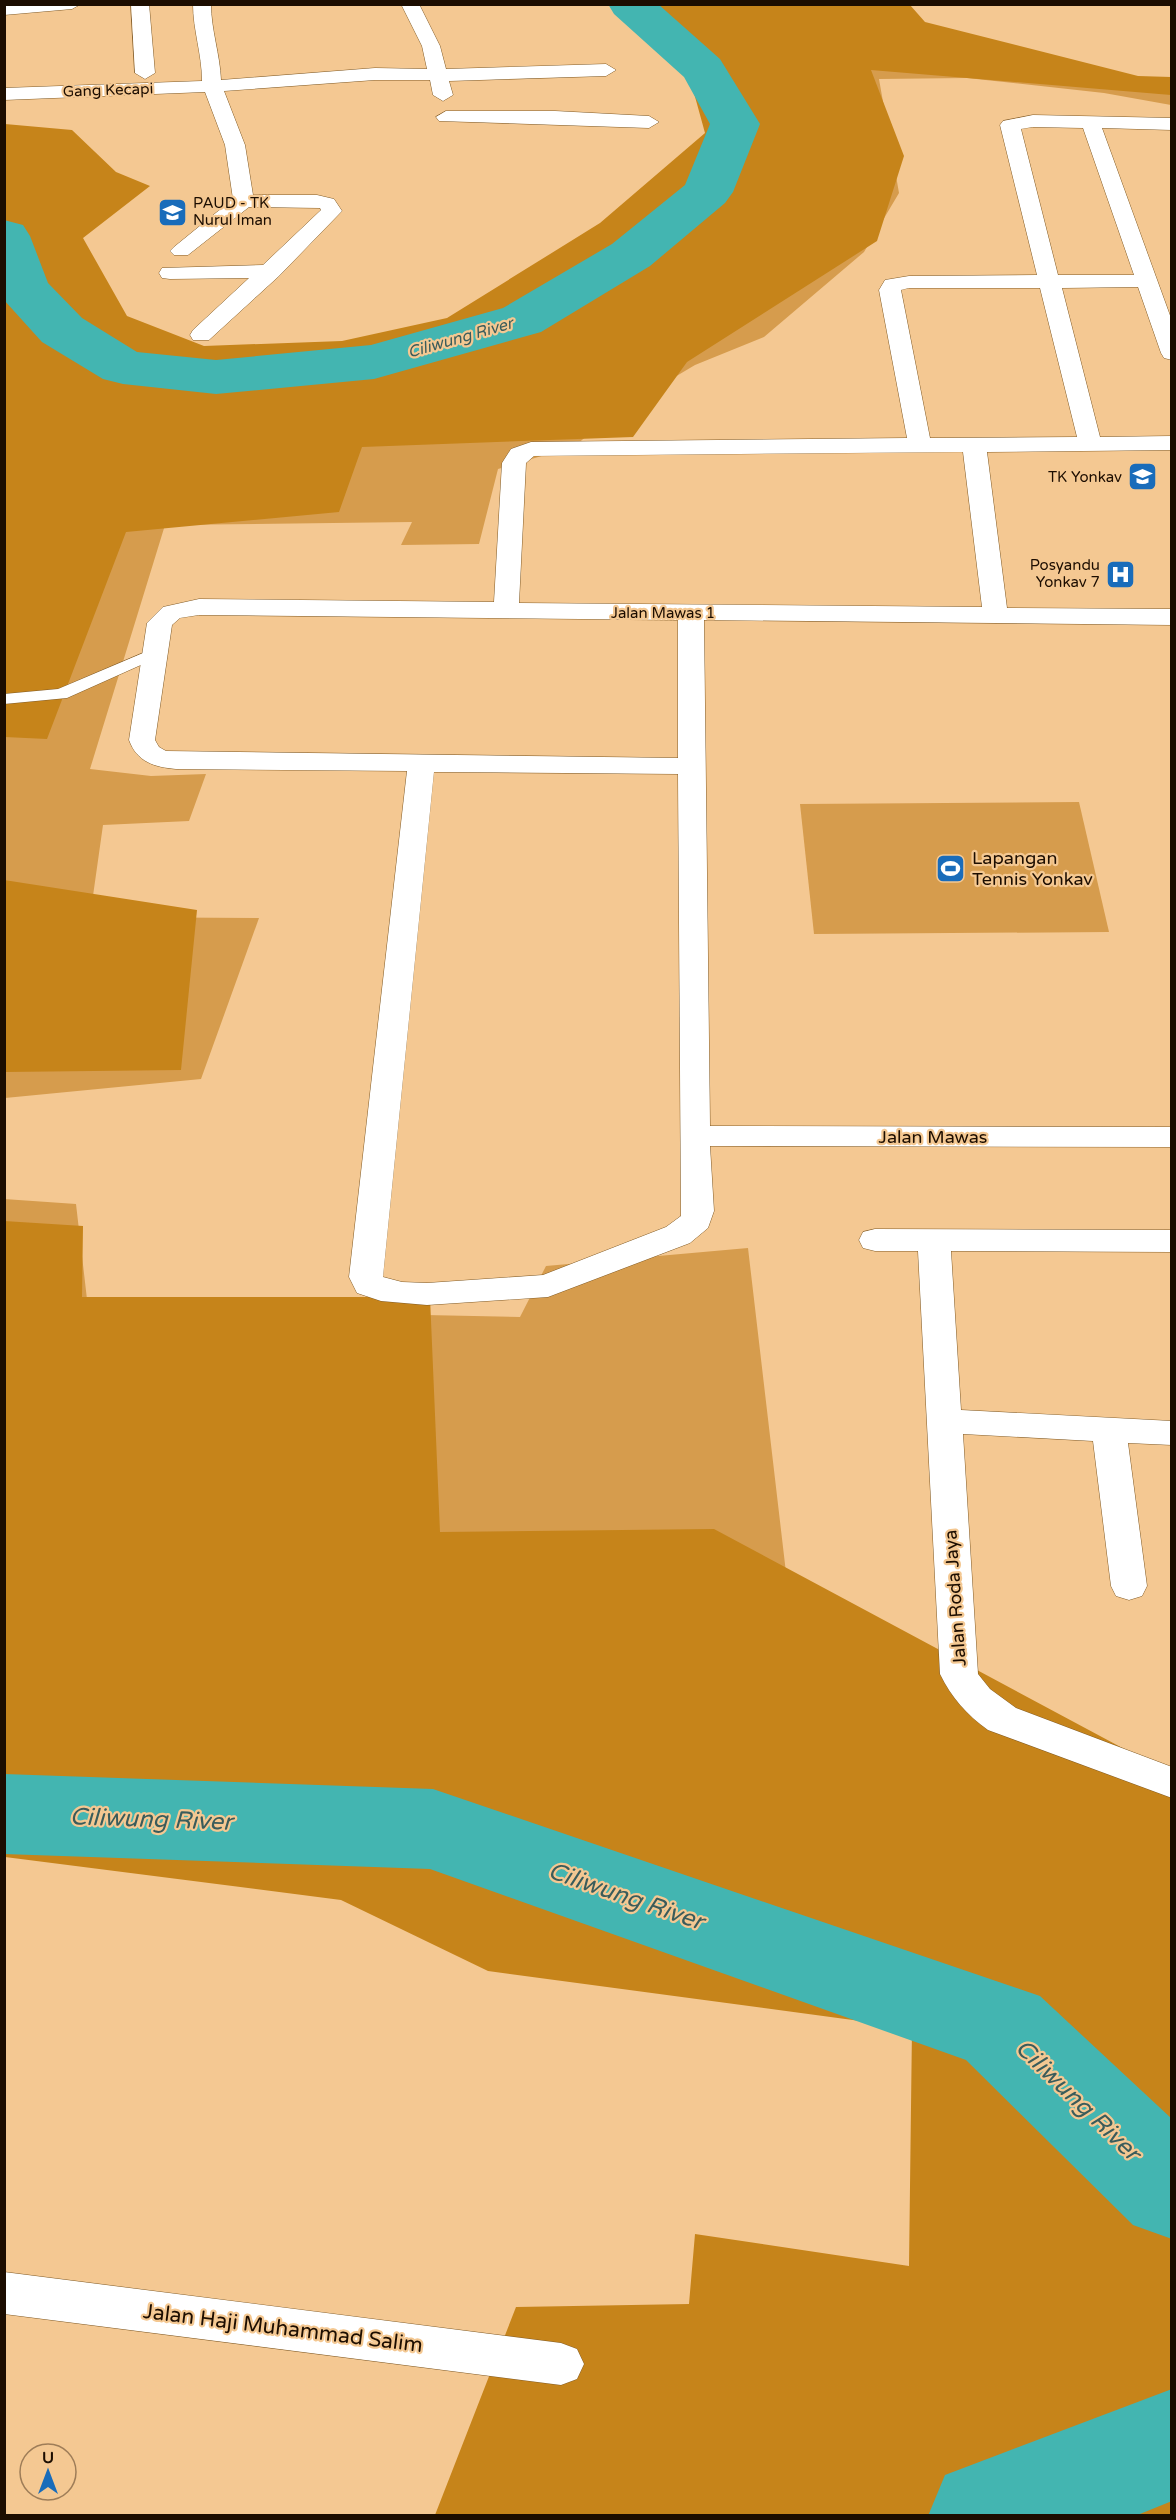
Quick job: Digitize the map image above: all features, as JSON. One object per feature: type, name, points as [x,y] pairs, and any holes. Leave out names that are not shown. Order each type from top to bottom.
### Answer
[{"type":"street","points":[[4,10],[72,4]]},
{"type":"street","points":[[140,4],[145,73]]},
{"type":"street","points":[[202,4],[202,25],[211,56],[212,87],[235,145],[244,201]]},
{"type":"street","points":[[410,4],[431,46],[439,76],[449,138]]},
{"type":"street","name":"Gang Kecapi","points":[[4,94],[212,87],[351,75],[439,76],[606,70]]},
{"type":"street","points":[[446,117],[555,117],[650,122]]},
{"type":"street","points":[[1090,444],[1010,125],[1025,121],[1172,124]]},
{"type":"street","points":[[1090,121],[1172,353]]},
{"type":"street","points":[[181,251],[244,201],[317,201],[327,203],[332,208],[331,214],[201,335]]},
{"type":"street","points":[[170,273],[271,271]]},
{"type":"street","points":[[920,446],[890,287],[909,282],[1146,281]]},
{"type":"street","points":[[507,612],[514,463],[523,451],[551,447],[1172,443]]},
{"type":"street","points":[[974,446],[995,614]]},
{"type":"street","name":"Jalan Mawas 1","points":[[155,653],[160,623],[172,612],[199,607],[507,612],[1172,616]]},
{"type":"street","points":[[422,765],[368,1265],[369,1285],[374,1290],[397,1293],[527,1289],[548,1286],[661,1244],[686,1230],[696,1220],[691,613]]},
{"type":"street","points":[[155,653],[142,740],[144,749],[153,757],[180,761],[693,766]]},
{"type":"street","name":"Jalan Mawas","points":[[694,1136],[1172,1137]]},
{"type":"street","points":[[875,1240],[934,1242],[1172,1241]]},
{"type":"street","name":"Jalan Roda Jaya","points":[[934,1242],[959,1674],[968,1692],[981,1705],[1002,1719],[1172,1783]]},
{"type":"street","points":[[944,1421],[1172,1433]]},
{"type":"street","points":[[1109,1431],[1129,1586]]},
{"type":"street","name":"Jalan Haji Muhammad Salim","points":[[4,2293],[561,2364]]},
{"type":"lane","points":[[4,699],[61,694],[155,653]]},
{"type":"shaded area","points":[[634,5],[910,5],[925,22],[1138,76],[1171,77],[1171,95],[871,70],[904,156],[877,241],[687,362],[633,437],[362,447],[339,512],[126,532],[47,739],[5,737],[5,124],[72,130],[116,172],[150,186],[83,238],[127,316],[204,346],[342,341],[447,318],[600,223],[705,133],[686,64]]},
{"type":"shaded area","points":[[913,22],[1144,82],[1171,83],[1171,105],[1104,93],[967,78],[879,79],[899,193],[864,252],[764,337],[695,365],[611,415],[575,446],[498,469],[479,544],[401,545],[412,522],[165,525],[90,769],[151,776],[206,774],[189,821],[103,825],[90,917],[259,918],[201,1079],[5,1098],[4,340],[398,381],[778,102]]},
{"type":"shaded area","name":"Lapangan Tennis Yonkav","points":[[1079,802],[1109,932],[814,934],[800,804]]},
{"type":"shaded area","points":[[4,880],[197,910],[181,1070],[5,1072]]},
{"type":"shaded area","points":[[4,1199],[76,1204],[88,1308],[520,1317],[546,1266],[748,1248],[792,1624],[5,1628]]},
{"type":"shaded area","points":[[4,1221],[83,1226],[82,1297],[430,1297],[440,1532],[714,1529],[1171,1774],[1171,2515],[435,2515],[516,2307],[689,2304],[695,2234],[909,2266],[912,2028],[488,1971],[341,1900],[5,1857]]},
{"type":"waterway","name":"Ciliwung River","points":[[4,236],[23,288],[62,330],[123,367],[216,377],[374,362],[522,320],[631,255],[707,192],[735,124],[703,69],[630,4]]},
{"type":"waterway","name":"Ciliwung River","points":[[4,1814],[433,1829],[1003,2028],[1172,2190]]},
{"type":"waterway","name":"Ciliwung River","points":[[987,2516],[1172,2445]]},
{"type":"place","name":"PAUD - TK Nurul Iman","points":[[172,212]]},
{"type":"place","name":"TK Yonkav","points":[[1143,477]]},
{"type":"place","name":"Posyandu Yonkav 7","points":[[1121,574]]},
{"type":"place","name":"Lapangan Tennis Yonkav","points":[[951,868]]}]
